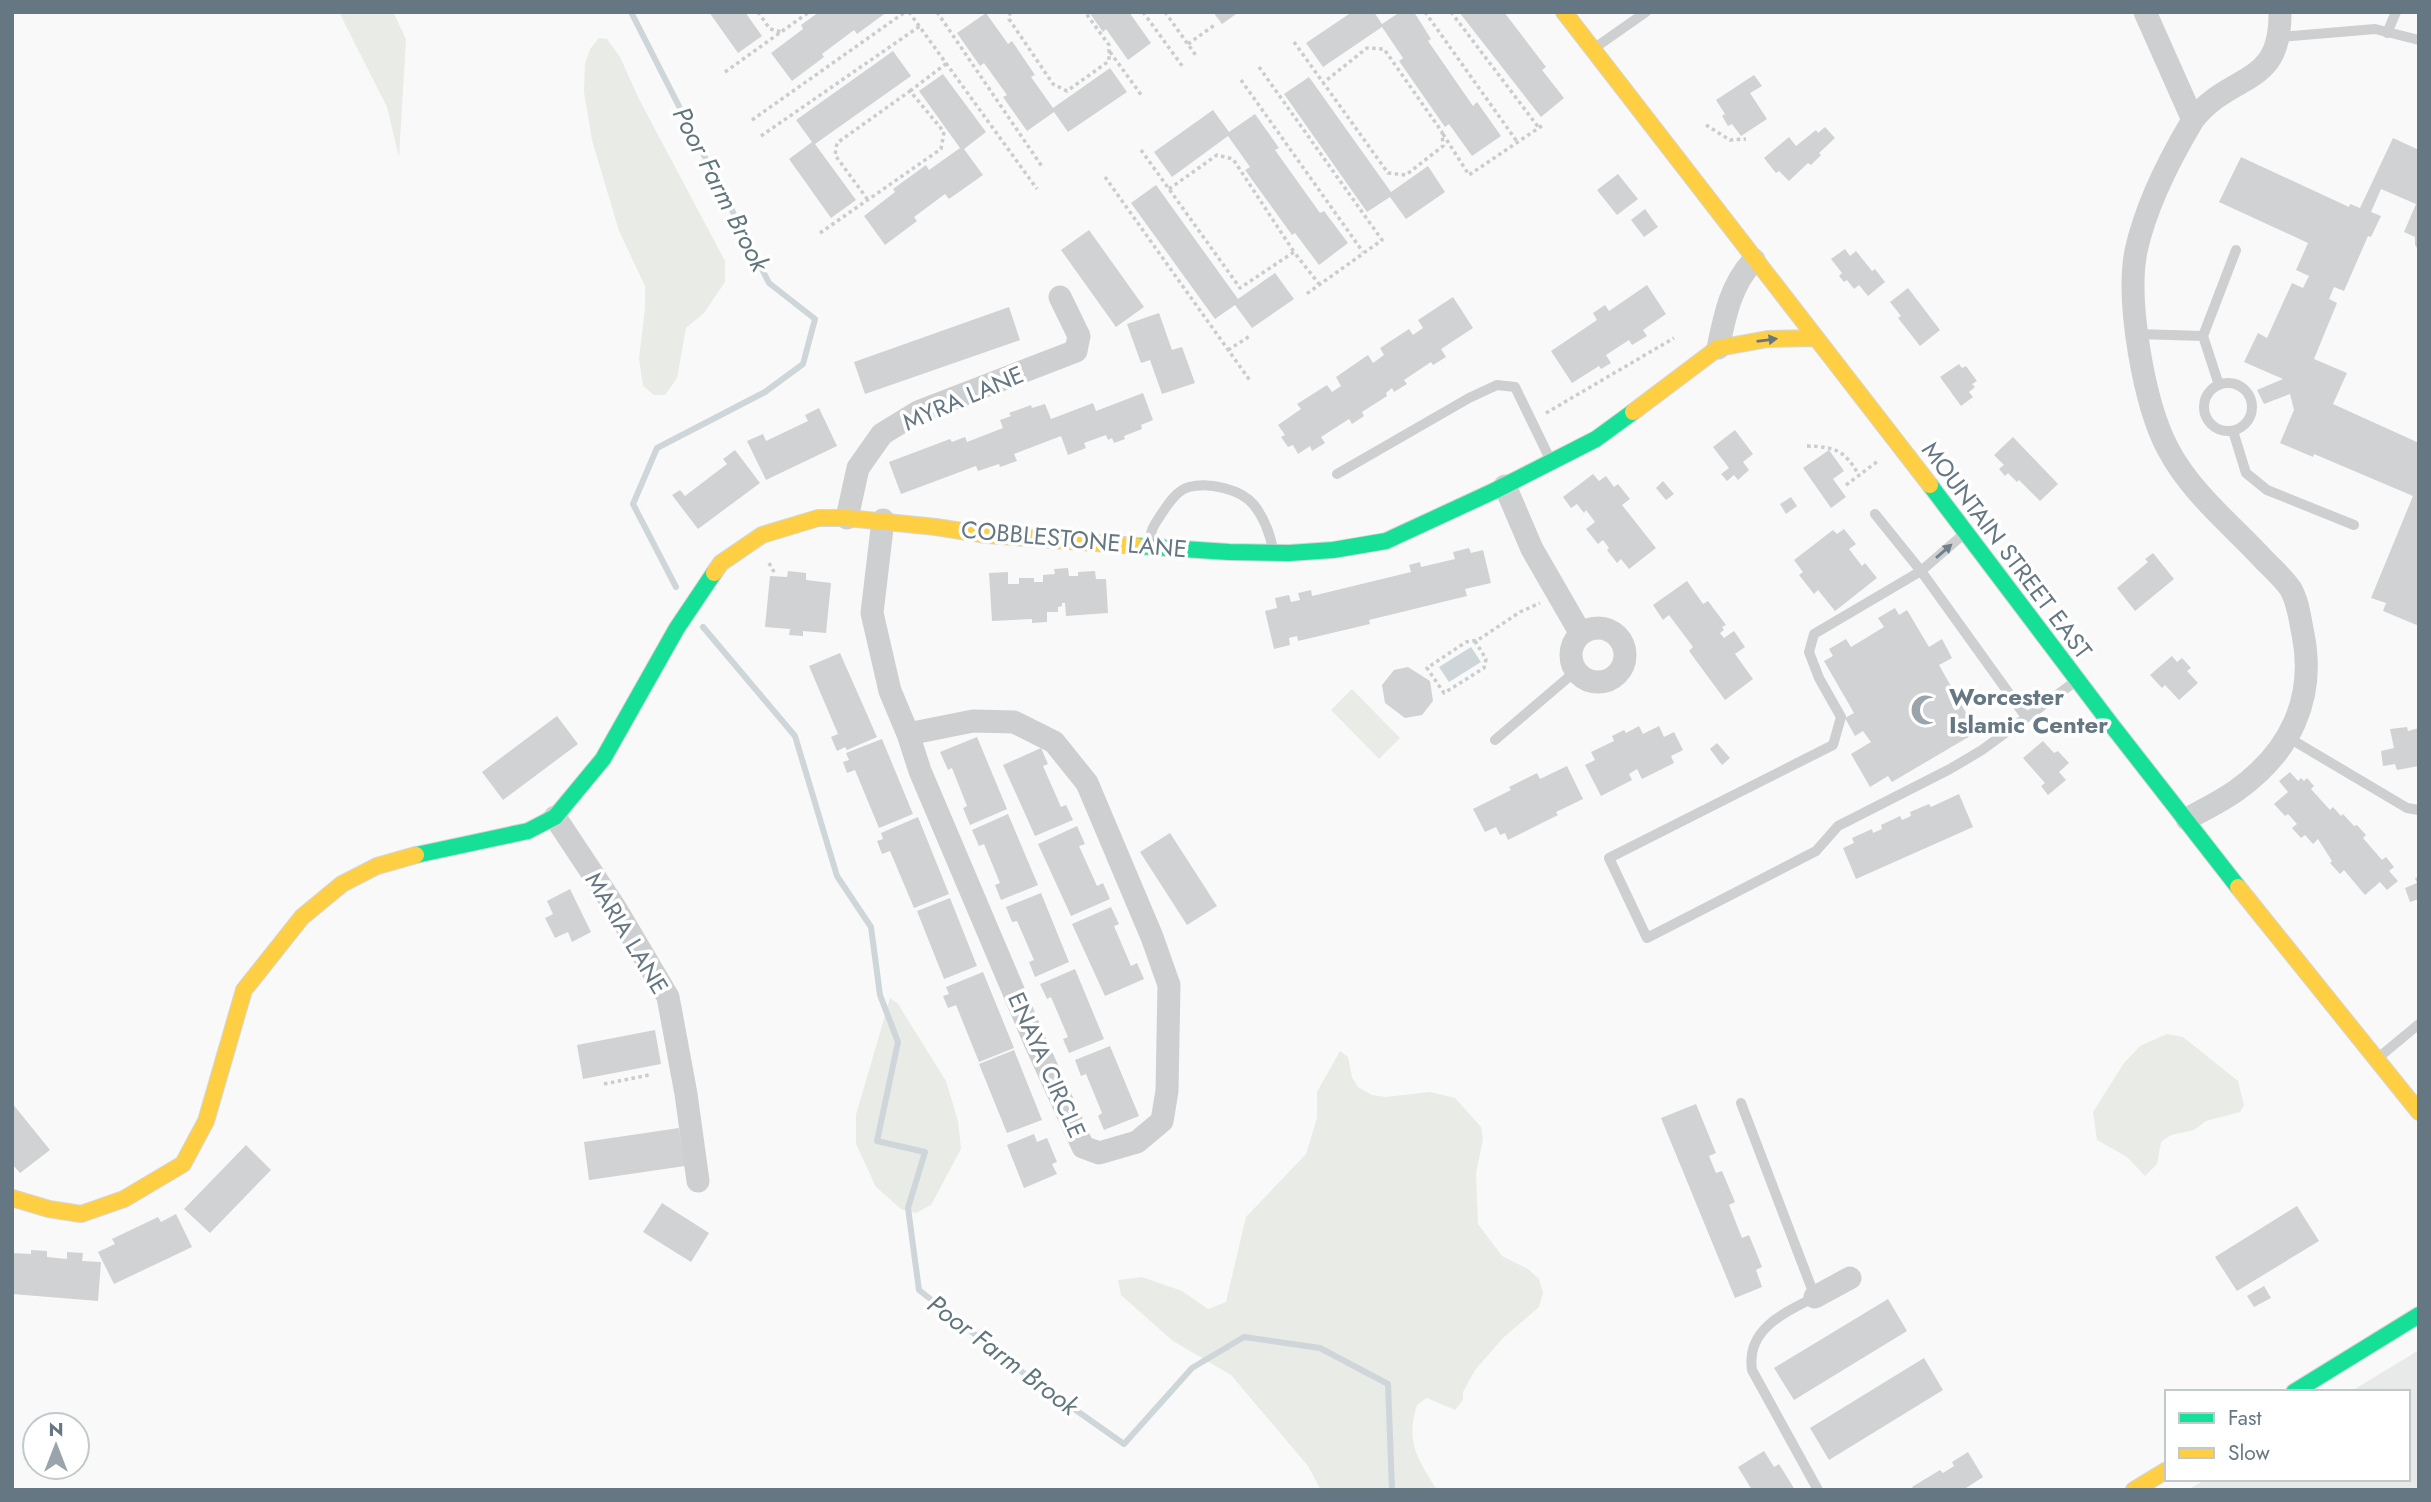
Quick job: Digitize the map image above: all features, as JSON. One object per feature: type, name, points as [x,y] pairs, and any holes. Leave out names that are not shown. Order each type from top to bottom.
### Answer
[{"type":"street","name":"MOUNTAIN STREET EAST","points":[[1564,12],[2078,680],[2375,1060],[2419,1112]]},
{"type":"street","points":[[2145,12],[2193,120]]},
{"type":"street","points":[[2187,819],[2236,791],[2265,767],[2289,738],[2302,707],[2307,671],[2305,644],[2291,589],[2207,502],[2168,449],[2148,399],[2137,334],[2133,289],[2136,253],[2144,223],[2161,181],[2193,120],[2206,104],[2268,64],[2280,37],[2280,12]]},
{"type":"street","points":[[1718,348],[1730,299],[1743,272],[1754,260]]},
{"type":"street","name":"MYRA LANE","points":[[847,518],[858,468],[883,434],[918,412],[1076,351],[1079,336],[1060,298]]},
{"type":"street","name":"COBBLESTONE LANE","points":[[12,1198],[49,1209],[80,1214],[124,1199],[183,1164],[206,1121],[244,990],[302,917],[342,884],[377,866],[436,849],[528,831],[555,817],[603,759],[677,628],[721,563],[762,536],[818,518],[847,518],[883,520],[987,535],[1273,553],[1334,550],[1386,541],[1596,439],[1718,348],[1768,339],[1816,338]]},
{"type":"street","points":[[1504,486],[1532,549],[1581,634]]},
{"type":"street","name":"ENAYA CIRCLE","points":[[883,520],[872,613],[890,691],[924,780],[1035,1042],[1083,1147],[1099,1153],[1138,1142],[1162,1121],[1167,1091],[1169,985],[1152,937],[1087,783],[1054,742],[1014,722],[973,721],[908,734]]},
{"type":"street","points":[[1596,628],[1613,633],[1622,645],[1624,661],[1618,673],[1601,682],[1586,679],[1577,670],[1572,662],[1571,652],[1581,634],[1596,628]]},
{"type":"street","name":"MARIA LANE","points":[[555,817],[616,909],[668,998],[687,1094],[698,1181]]},
{"type":"street","points":[[1815,1297],[1850,1278]]},
{"type":"street","points":[[2297,1390],[2419,1315]]},
{"type":"street","points":[[2134,1490],[2165,1471]]},
{"type":"lane","points":[[1593,49],[1646,12]]},
{"type":"lane","points":[[2387,33],[2396,12]]},
{"type":"lane","points":[[2280,37],[2375,29],[2419,40]]},
{"type":"lane","points":[[2219,385],[2203,337],[2236,250]]},
{"type":"lane","points":[[2137,334],[2203,337]]},
{"type":"lane","points":[[2227,383],[2242,387],[2252,401],[2251,417],[2233,431],[2217,429],[2206,418],[2204,410],[2207,395],[2219,385],[2227,383]]},
{"type":"lane","points":[[1337,474],[1469,398],[1497,385],[1515,387],[1551,462]]},
{"type":"lane","points":[[2233,431],[2246,473],[2267,490],[2354,525]]},
{"type":"lane","points":[[1150,547],[1150,531],[1172,499],[1187,488],[1218,487],[1234,492],[1253,504],[1269,529],[1273,553]]},
{"type":"lane","points":[[1875,514],[1921,570],[2026,717]]},
{"type":"lane","points":[[1966,531],[1921,570],[1814,634],[1809,653],[1840,717],[1833,745],[1609,858],[1647,938],[1816,852],[1838,826],[1982,750],[2078,680]]},
{"type":"lane","points":[[1495,740],[1577,670]]},
{"type":"lane","points":[[2289,738],[2407,808],[2419,810]]},
{"type":"lane","points":[[2375,1060],[2419,1024]]},
{"type":"lane","points":[[1741,1103],[1815,1297],[1770,1322],[1758,1335],[1751,1358],[1755,1379],[1818,1490]]},
{"type":"path","points":[[758,12],[770,29],[782,32]]},
{"type":"path","points":[[726,72],[809,12]]},
{"type":"path","points":[[751,120],[907,12],[920,26],[1037,189]]},
{"type":"path","points":[[937,12],[1043,168]]},
{"type":"path","points":[[1007,12],[1053,84],[1067,91],[1108,61],[1108,45],[1085,12]]},
{"type":"path","points":[[1143,12],[1183,67]]},
{"type":"path","points":[[1166,12],[1197,57]]},
{"type":"path","points":[[1425,12],[1518,142]]},
{"type":"path","points":[[1323,83],[1367,48],[1384,49],[1469,175],[1541,126],[1451,12]]},
{"type":"path","points":[[1188,44],[1216,24]]},
{"type":"path","points":[[761,136],[920,26]]},
{"type":"path","points":[[1294,42],[1388,173],[1406,175],[1443,146],[1442,132]]},
{"type":"path","points":[[1108,50],[1142,96]]},
{"type":"path","points":[[868,200],[835,155],[836,142],[947,63]]},
{"type":"path","points":[[1259,67],[1382,240],[1304,295]]},
{"type":"path","points":[[1241,80],[1364,253]]},
{"type":"path","points":[[820,233],[941,149],[944,132],[910,91]]},
{"type":"path","points":[[1706,125],[1730,140],[1746,139]]},
{"type":"path","points":[[1141,150],[1240,288],[1294,252]]},
{"type":"path","points":[[1169,189],[1217,155],[1233,159],[1294,252],[1319,284]]},
{"type":"path","points":[[1105,177],[1251,382]]},
{"type":"path","points":[[1228,350],[1250,336]]},
{"type":"path","points":[[1532,421],[1674,338]]},
{"type":"path","points":[[1807,446],[1829,446],[1845,454],[1859,475]]},
{"type":"path","points":[[1846,485],[1899,446]]},
{"type":"path","points":[[1475,641],[1486,659],[1484,668],[1444,693],[1427,667],[1466,642],[1475,641],[1520,612],[1558,594]]},
{"type":"path","points":[[604,1084],[649,1075]]},
{"type":"shaded area","points":[[339,12],[393,12],[406,39],[399,157],[387,107]]},
{"type":"shaded area","points":[[599,38],[607,39],[620,57],[639,99],[725,261],[725,282],[704,313],[686,328],[677,378],[665,395],[654,395],[643,386],[639,359],[645,286],[619,231],[592,140],[584,92],[585,64],[590,49]]},
{"type":"shaded area","points":[[1471,647],[1481,662],[1449,682],[1439,667]]},
{"type":"shaded area","points":[[1352,689],[1400,738],[1379,759],[1331,710]]},
{"type":"shaded area","points":[[890,998],[898,1004],[946,1081],[958,1121],[961,1149],[931,1205],[916,1213],[901,1209],[876,1187],[856,1144],[856,1115]]},
{"type":"shaded area","points":[[2167,1034],[2183,1037],[2238,1081],[2244,1105],[2240,1112],[2206,1121],[2194,1130],[2171,1135],[2161,1142],[2157,1164],[2145,1176],[2127,1157],[2097,1140],[2093,1112],[2124,1063],[2140,1046]]},
{"type":"shaded area","points":[[1340,1051],[1348,1057],[1352,1077],[1358,1087],[1372,1095],[1386,1097],[1430,1092],[1455,1098],[1481,1127],[1483,1139],[1476,1173],[1478,1224],[1502,1256],[1528,1269],[1539,1279],[1543,1293],[1539,1307],[1503,1338],[1475,1370],[1463,1392],[1463,1400],[1455,1410],[1427,1398],[1417,1405],[1412,1430],[1415,1450],[1437,1490],[1321,1490],[1308,1466],[1231,1375],[1173,1341],[1121,1295],[1118,1280],[1142,1277],[1182,1291],[1208,1309],[1226,1302],[1246,1217],[1306,1154],[1317,1118],[1317,1092]]},
{"type":"shaded area","points":[[2419,1350],[2419,1490],[2188,1490],[2203,1481],[2410,1481],[2410,1390],[2353,1390]]},
{"type":"building","points":[[709,12],[745,12],[762,36],[738,53]]},
{"type":"building","points":[[819,12],[887,12],[857,34],[854,30],[792,81],[771,53],[803,29],[801,25]]},
{"type":"building","points":[[1089,12],[1129,12],[1151,43],[1128,60],[1106,29],[1103,32]]},
{"type":"building","points":[[1213,12],[1239,12],[1222,24]]},
{"type":"building","points":[[1352,12],[1374,12],[1382,24],[1400,12],[1414,12],[1431,39],[1428,41],[1473,106],[1477,102],[1501,136],[1472,156],[1449,124],[1445,127],[1399,61],[1403,58],[1382,27],[1323,67],[1306,43]]},
{"type":"building","points":[[1459,12],[1504,12],[1546,67],[1542,70],[1564,98],[1541,117]]},
{"type":"building","points":[[986,13],[1008,44],[1012,41],[1035,75],[1031,77],[1053,108],[1110,68],[1127,92],[1068,132],[1054,112],[1027,131],[1003,97],[1007,95],[984,63],[980,66],[957,33]]},
{"type":"building","points":[[893,51],[911,76],[815,144],[856,200],[831,218],[789,159],[812,142],[796,120]]},
{"type":"building","points":[[943,74],[986,132],[964,149],[983,175],[949,199],[945,194],[914,217],[917,221],[885,245],[864,216],[895,192],[893,189],[926,165],[929,170],[960,148],[919,91]]},
{"type":"building","points":[[1754,75],[1762,86],[1750,93],[1767,119],[1741,136],[1732,124],[1728,126],[1722,116],[1725,114],[1716,100]]},
{"type":"building","points":[[1309,77],[1391,192],[1428,166],[1445,192],[1406,219],[1390,197],[1367,212],[1284,94]]},
{"type":"building","points":[[1213,110],[1229,132],[1255,114],[1279,148],[1275,150],[1320,213],[1324,211],[1348,243],[1319,265],[1295,233],[1292,235],[1245,170],[1250,167],[1228,136],[1172,177],[1154,152]]},
{"type":"building","points":[[1825,127],[1835,138],[1811,165],[1808,163],[1789,181],[1779,171],[1776,173],[1764,158],[1789,137],[1796,146],[1816,130],[1818,133]]},
{"type":"building","points":[[2393,138],[2419,150],[2419,251],[2415,245],[2415,237],[2404,232],[2416,204],[2381,189],[2371,212],[2381,216],[2371,237],[2368,236],[2344,291],[2334,287],[2329,299],[2337,303],[2314,359],[2347,373],[2333,404],[2419,443],[2419,626],[2383,611],[2386,603],[2371,598],[2413,496],[2314,454],[2313,457],[2280,443],[2294,410],[2290,394],[2264,404],[2257,390],[2283,379],[2244,362],[2258,333],[2267,338],[2292,283],[2303,288],[2309,276],[2296,270],[2308,243],[2219,202],[2241,157],[2349,207],[2350,204],[2360,208]]},
{"type":"building","points":[[1618,174],[1638,199],[1617,215],[1597,190]]},
{"type":"building","points":[[1156,185],[1238,299],[1275,273],[1294,299],[1252,328],[1235,305],[1215,319],[1131,203]]},
{"type":"building","points":[[1645,209],[1658,227],[1644,237],[1631,220]]},
{"type":"building","points":[[1089,230],[1144,307],[1116,327],[1061,250]]},
{"type":"building","points":[[1845,249],[1850,256],[1856,251],[1885,282],[1868,296],[1859,285],[1854,289],[1847,280],[1844,282],[1839,276],[1842,273],[1831,259]]},
{"type":"building","points":[[1647,285],[1666,314],[1643,330],[1647,336],[1632,345],[1629,340],[1606,355],[1611,363],[1601,369],[1599,366],[1572,383],[1551,351],[1597,320],[1593,313],[1605,305],[1609,311]]},
{"type":"building","points":[[1908,288],[1940,330],[1920,346],[1898,318],[1901,316],[1890,302]]},
{"type":"building","points":[[1453,297],[1473,328],[1441,349],[1446,357],[1433,365],[1431,362],[1404,380],[1407,384],[1394,392],[1392,388],[1386,393],[1387,396],[1362,412],[1364,416],[1352,424],[1349,419],[1321,437],[1325,443],[1312,451],[1310,446],[1298,454],[1293,445],[1288,447],[1281,437],[1285,435],[1278,425],[1301,409],[1297,404],[1327,385],[1332,392],[1341,386],[1336,377],[1368,355],[1373,363],[1384,355],[1380,348],[1409,329],[1413,335],[1423,328],[1418,320]]},
{"type":"building","points":[[1009,307],[1020,340],[865,394],[854,362]]},
{"type":"building","points":[[1159,313],[1172,350],[1182,347],[1195,383],[1162,394],[1150,360],[1141,363],[1127,324]]},
{"type":"building","points":[[1959,364],[1962,368],[1966,366],[1977,381],[1972,384],[1975,387],[1969,392],[1973,397],[1961,406],[1940,377]]},
{"type":"building","points":[[1143,393],[1153,420],[1141,425],[1142,429],[1114,443],[1112,438],[1108,440],[1106,435],[1084,443],[1086,448],[1068,455],[1061,436],[1014,454],[1017,461],[978,471],[976,466],[901,494],[889,462],[950,439],[952,442],[965,437],[967,442],[1003,428],[1000,420],[1011,416],[1009,413],[1031,405],[1032,408],[1045,404],[1051,419],[1093,403],[1096,411]]},
{"type":"building","points":[[819,408],[837,446],[766,480],[747,441],[763,434],[766,441],[808,421],[805,415]]},
{"type":"building","points":[[1735,430],[1753,454],[1743,462],[1749,470],[1738,480],[1734,475],[1727,481],[1721,474],[1729,468],[1713,447]]},
{"type":"building","points":[[2013,437],[2058,484],[2040,501],[2019,480],[2017,482],[2008,473],[2005,476],[1999,469],[2004,465],[1994,455]]},
{"type":"building","points":[[735,450],[760,483],[698,529],[672,495],[680,490],[685,496],[727,464],[723,459]]},
{"type":"building","points":[[1829,450],[1844,471],[1833,479],[1846,497],[1831,508],[1803,468]]},
{"type":"building","points":[[1593,474],[1599,481],[1606,476],[1614,487],[1618,484],[1630,499],[1622,505],[1656,548],[1629,569],[1621,559],[1617,563],[1603,540],[1598,544],[1586,529],[1595,522],[1586,510],[1584,513],[1577,504],[1571,508],[1563,497]]},
{"type":"building","points":[[1663,481],[1674,494],[1666,500],[1656,488]]},
{"type":"building","points":[[1791,497],[1797,506],[1786,514],[1780,504]]},
{"type":"building","points":[[1844,529],[1856,544],[1849,549],[1862,566],[1865,563],[1877,578],[1835,611],[1818,590],[1814,594],[1799,575],[1803,572],[1794,560],[1833,530],[1837,534]]},
{"type":"building","points":[[1469,548],[1471,553],[1483,550],[1491,583],[1465,589],[1467,596],[1298,641],[1297,636],[1289,638],[1290,645],[1274,649],[1265,611],[1277,608],[1275,598],[1289,595],[1291,602],[1300,600],[1298,593],[1311,590],[1312,596],[1411,572],[1409,565],[1420,562],[1421,567],[1455,559],[1453,552]]},
{"type":"building","points":[[2153,553],[2174,579],[2135,611],[2117,588],[2148,562],[2145,559]]},
{"type":"building","points":[[1068,568],[1069,576],[1078,576],[1078,572],[1095,571],[1096,579],[1106,579],[1108,613],[1066,616],[1065,603],[1062,603],[1058,612],[1047,612],[1047,622],[1032,623],[1032,619],[992,621],[989,573],[1008,572],[1008,584],[1019,584],[1019,578],[1034,578],[1034,582],[1043,582],[1043,575],[1055,574],[1054,569]]},
{"type":"building","points":[[788,571],[806,573],[806,580],[831,583],[826,633],[803,631],[803,636],[789,635],[790,629],[765,627],[770,576],[787,577]]},
{"type":"building","points":[[1687,581],[1703,604],[1708,601],[1726,625],[1720,633],[1724,638],[1734,631],[1745,647],[1735,654],[1753,679],[1725,700],[1689,651],[1693,647],[1669,615],[1663,620],[1653,605]]},
{"type":"building","points":[[1895,608],[1899,615],[1907,610],[1929,647],[1942,639],[1952,658],[1939,665],[1977,732],[1892,782],[1888,776],[1870,787],[1851,754],[1871,742],[1863,731],[1855,736],[1845,718],[1854,713],[1824,661],[1833,656],[1829,649],[1846,639],[1851,647],[1884,627],[1878,618]]},
{"type":"building","points":[[840,653],[877,737],[847,750],[845,747],[837,751],[831,737],[838,734],[809,666]]},
{"type":"building","points":[[2172,656],[2177,662],[2182,658],[2191,668],[2187,671],[2198,683],[2179,700],[2165,685],[2162,688],[2150,675]]},
{"type":"building","points":[[1408,667],[1430,681],[1433,701],[1422,715],[1405,718],[1385,703],[1382,685],[1394,670]]},
{"type":"building","points":[[557,716],[578,744],[503,800],[482,772]]},
{"type":"building","points":[[1639,726],[1643,734],[1659,726],[1664,737],[1674,732],[1683,750],[1671,756],[1674,763],[1642,779],[1637,769],[1629,774],[1632,780],[1601,796],[1585,765],[1595,760],[1591,752],[1614,741],[1612,736]]},
{"type":"building","points":[[2407,727],[2408,731],[2419,728],[2419,766],[2397,770],[2395,764],[2383,766],[2381,751],[2394,748],[2390,729]]},
{"type":"building","points":[[977,737],[1007,809],[970,825],[963,808],[967,806],[952,768],[948,770],[940,752]]},
{"type":"building","points":[[882,739],[913,814],[879,828],[855,770],[847,773],[843,762],[849,760],[846,753]]},
{"type":"building","points":[[2043,741],[2069,763],[2059,772],[2066,780],[2048,795],[2041,786],[2045,783],[2023,758]]},
{"type":"building","points":[[1717,743],[1730,758],[1722,765],[1710,749]]},
{"type":"building","points":[[1041,748],[1048,764],[1043,766],[1061,807],[1066,805],[1073,820],[1035,836],[1003,765]]},
{"type":"building","points":[[1567,766],[1583,799],[1508,840],[1505,833],[1500,835],[1496,827],[1485,832],[1473,809],[1537,773],[1540,779]]},
{"type":"building","points":[[2290,772],[2298,781],[2307,778],[2314,786],[2311,789],[2330,810],[2333,807],[2354,826],[2357,825],[2366,835],[2363,838],[2382,860],[2386,857],[2394,867],[2389,871],[2398,881],[2387,890],[2380,882],[2365,895],[2344,870],[2340,874],[2330,863],[2332,861],[2318,839],[2313,844],[2305,835],[2301,838],[2292,828],[2297,824],[2274,804],[2288,792],[2279,781]]},
{"type":"building","points":[[1959,794],[1973,827],[1856,879],[1843,848],[1854,843],[1852,838],[1872,829],[1873,833],[1882,829],[1881,825],[1900,816],[1902,820],[1911,816],[1910,812],[1929,804],[1931,807]]},
{"type":"building","points":[[1008,814],[1038,885],[1001,900],[995,885],[1000,883],[984,844],[979,846],[972,830]]},
{"type":"building","points":[[918,817],[949,894],[914,908],[890,851],[882,854],[877,841],[883,839],[881,833]]},
{"type":"building","points":[[1077,826],[1085,844],[1079,846],[1097,886],[1103,883],[1110,899],[1071,916],[1038,844]]},
{"type":"building","points":[[1170,833],[1217,906],[1187,925],[1140,852]]},
{"type":"building","points":[[2419,877],[2419,899],[2410,902],[2405,888],[2417,883],[2415,878]]},
{"type":"building","points":[[570,889],[591,932],[572,942],[568,932],[555,938],[545,918],[553,914],[547,901]]},
{"type":"building","points":[[1041,893],[1069,962],[1035,977],[1029,962],[1034,960],[1017,921],[1012,922],[1006,907]]},
{"type":"building","points":[[950,898],[977,966],[944,979],[917,911]]},
{"type":"building","points":[[1111,907],[1119,924],[1114,926],[1131,966],[1137,963],[1144,979],[1105,996],[1072,924]]},
{"type":"building","points":[[1075,969],[1104,1039],[1069,1053],[1063,1039],[1068,1037],[1051,997],[1047,999],[1040,984]]},
{"type":"building","points":[[983,972],[1014,1048],[979,1062],[956,1005],[948,1008],[943,996],[949,994],[946,987]]},
{"type":"building","points":[[655,1030],[661,1064],[583,1079],[577,1045]]},
{"type":"building","points":[[1110,1046],[1139,1116],[1104,1130],[1098,1116],[1102,1113],[1086,1074],[1081,1076],[1075,1060]]},
{"type":"building","points":[[1014,1050],[1042,1120],[1007,1133],[979,1064]]},
{"type":"building","points":[[12,1103],[50,1150],[20,1173],[12,1164]]},
{"type":"building","points":[[1696,1104],[1716,1153],[1709,1156],[1716,1173],[1722,1171],[1735,1202],[1729,1205],[1742,1238],[1749,1235],[1762,1267],[1756,1270],[1762,1287],[1735,1298],[1661,1118]]},
{"type":"building","points":[[679,1128],[685,1166],[589,1180],[584,1142]]},
{"type":"building","points":[[1034,1134],[1037,1142],[1047,1138],[1057,1162],[1052,1164],[1057,1174],[1024,1188],[1007,1145]]},
{"type":"building","points":[[246,1145],[271,1170],[210,1233],[184,1209]]},
{"type":"building","points":[[662,1203],[709,1233],[691,1262],[643,1232]]},
{"type":"building","points":[[2297,1206],[2319,1241],[2237,1291],[2215,1257]]},
{"type":"building","points":[[176,1214],[192,1247],[114,1284],[98,1252],[115,1244],[112,1239],[158,1217],[161,1222]]},
{"type":"building","points":[[31,1250],[47,1251],[47,1257],[67,1259],[67,1252],[83,1253],[82,1261],[101,1262],[98,1301],[12,1294],[12,1253],[31,1254]]},
{"type":"building","points":[[2264,1286],[2271,1298],[2254,1307],[2247,1296]]},
{"type":"building","points":[[1888,1299],[1907,1331],[1794,1400],[1774,1368]]},
{"type":"building","points":[[1924,1358],[1943,1390],[1829,1460],[1810,1428]]},
{"type":"building","points":[[1764,1451],[1774,1467],[1779,1464],[1795,1490],[1752,1490],[1738,1467]]},
{"type":"building","points":[[1968,1452],[1983,1477],[1963,1490],[1914,1490],[1912,1487],[1940,1470],[1943,1473],[1954,1466],[1952,1462]]},
{"type":"waterway","name":"Poor Farm Brook","points":[[631,12],[769,283],[815,319],[803,364],[765,392],[657,448],[633,504],[676,587]]},
{"type":"waterway","name":"Poor Farm Brook","points":[[703,627],[795,736],[837,876],[871,927],[880,995],[898,1042],[877,1141],[925,1152],[908,1208],[919,1290],[1026,1375],[1124,1444],[1192,1368],[1244,1337],[1320,1348],[1388,1384],[1392,1490]]},
{"type":"traffic: fast","points":[[1137,546],[1289,553],[1333,550],[1386,541],[1494,491],[1596,439],[1633,412]]},
{"type":"traffic: fast","points":[[1930,485],[2238,887]]},
{"type":"traffic: fast","points":[[416,855],[528,831],[555,817],[603,759],[677,628],[714,573]]},
{"type":"traffic: fast","points":[[2297,1390],[2419,1315]]},
{"type":"traffic: slow","points":[[1564,12],[1930,485]]},
{"type":"traffic: slow","points":[[1633,412],[1718,348],[1768,339],[1816,338]]},
{"type":"traffic: slow","points":[[714,573],[721,563],[762,535],[818,518],[847,518],[987,535],[1137,546]]},
{"type":"traffic: slow","points":[[12,1198],[49,1209],[81,1214],[124,1199],[183,1164],[206,1121],[244,990],[302,917],[342,884],[377,866],[416,855]]},
{"type":"traffic: slow","points":[[2238,887],[2419,1112]]},
{"type":"traffic: slow","points":[[2134,1490],[2165,1471]]},
{"type":"place","name":"Worcester Islamic Center","points":[[1926,710]]}]
